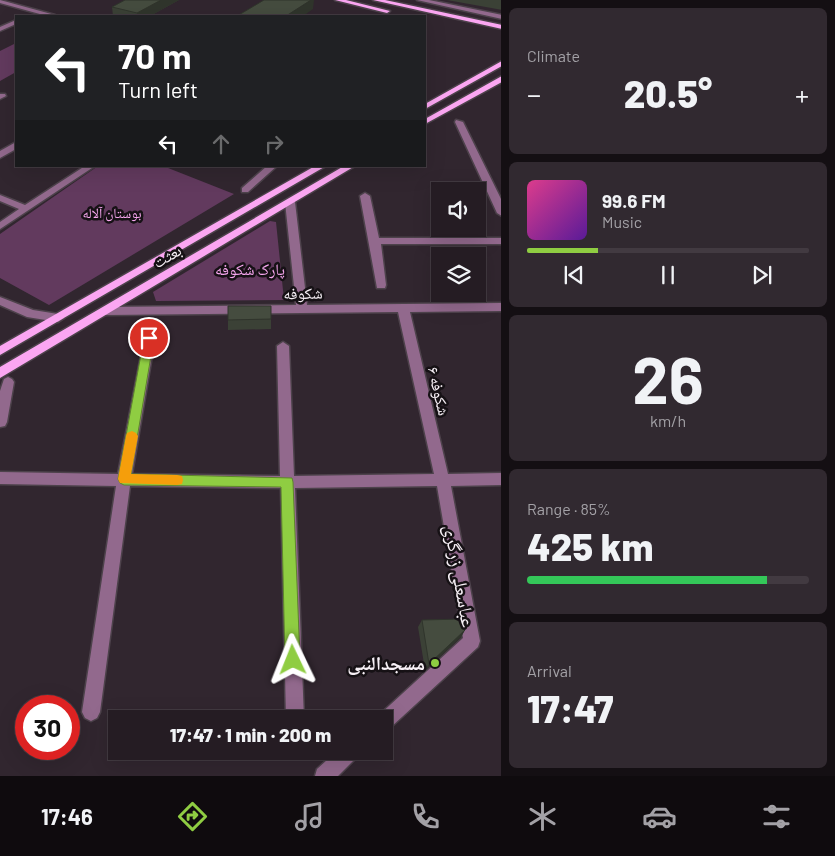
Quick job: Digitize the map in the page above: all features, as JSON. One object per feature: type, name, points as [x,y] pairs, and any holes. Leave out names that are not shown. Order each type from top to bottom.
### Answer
[{"type":"main road","points":[[338,0],[396,13]]},
{"type":"main road","points":[[376,0],[501,27]]},
{"type":"main road","points":[[426,106],[501,64]]},
{"type":"main road","points":[[426,121],[501,78]]},
{"type":"main road","name":"بعثت","points":[[0,351],[320,167]]},
{"type":"main road","name":"بعثت","points":[[4,378],[106,311],[349,167]]},
{"type":"street","points":[[403,6],[411,0]]},
{"type":"street","points":[[420,0],[470,7],[501,17]]},
{"type":"street","points":[[0,1],[49,15]]},
{"type":"street","points":[[30,15],[38,12]]},
{"type":"street","points":[[0,30],[15,22]]},
{"type":"street","points":[[459,122],[497,196],[501,213]]},
{"type":"street","points":[[0,155],[15,146]]},
{"type":"street","points":[[0,226],[89,167]]},
{"type":"street","points":[[245,190],[272,167]]},
{"type":"street","points":[[364,196],[375,241],[381,285]]},
{"type":"street","points":[[0,198],[26,209]]},
{"type":"street","points":[[290,202],[302,309]]},
{"type":"street","points":[[375,241],[501,240]]},
{"type":"street","points":[[0,301],[31,314],[58,318]]},
{"type":"street","name":"شکوفه","points":[[106,311],[501,307]]},
{"type":"street","name":"شکوفه ۶","points":[[403,308],[443,481]]},
{"type":"street","points":[[91,712],[124,479],[149,338]]},
{"type":"street","points":[[283,346],[295,710]]},
{"type":"street","points":[[0,422],[4,378]]},
{"type":"street","points":[[0,478],[287,482],[501,479]]},
{"type":"street","name":"عباسعلی زرگری","points":[[393,714],[472,641],[443,481]]},
{"type":"street","points":[[324,776],[341,760]]},
{"type":"green space","points":[[15,44],[15,73],[0,81],[0,51]]},
{"type":"green space","name":"بوستان آلاله","points":[[97,167],[166,167],[234,194],[49,305],[0,278],[0,234]]},
{"type":"green space","name":"پارک شکوفه","points":[[270,221],[276,222],[284,300],[156,301],[153,292]]},
{"type":"building","points":[[125,0],[161,0],[137,13],[112,7]]},
{"type":"building","points":[[264,0],[311,0],[288,15],[239,15]]},
{"type":"building","points":[[228,306],[271,306],[271,319],[228,320]]},
{"type":"building","points":[[463,619],[465,630],[429,664],[422,620]]},
{"type":"slow traffic","points":[[132,436],[124,479],[177,480]]},
{"type":"place","name":"مسجدالنبی","points":[[435,663]]},
{"type":"route","points":[[149,338],[124,479],[287,482],[293,660]]}]
